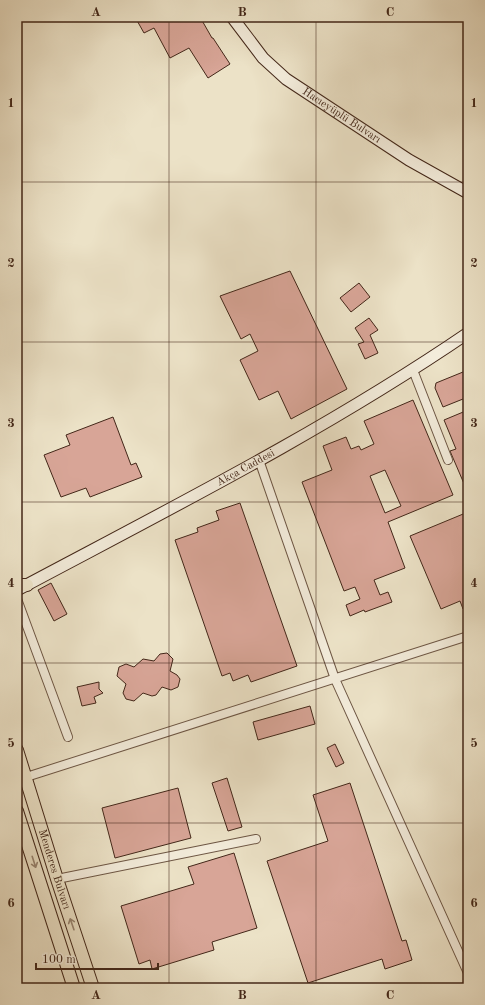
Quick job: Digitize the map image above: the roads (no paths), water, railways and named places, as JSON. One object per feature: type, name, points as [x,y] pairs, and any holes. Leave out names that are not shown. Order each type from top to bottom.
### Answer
[{"type":"main road","name":"Menderes Bulvarı","points":[[17,750],[21,775],[41,828],[93,988]]},
{"type":"main road","name":"Menderes Bulvarı","points":[[17,811],[74,988]]},
{"type":"street","name":"Hacıeyüplü Bulvarı","points":[[232,17],[263,58],[286,79],[409,160],[468,193]]},
{"type":"street","name":"Akça Caddesi","points":[[20,587],[259,460],[413,370],[468,333]]},
{"type":"street","points":[[413,370],[448,460]]},
{"type":"street","points":[[259,460],[335,679],[468,973]]},
{"type":"street","points":[[17,599],[68,737]]},
{"type":"street","points":[[21,775],[335,679],[468,636]]},
{"type":"street","points":[[57,879],[256,839]]},
{"type":"street","points":[[462,988],[468,986]]}]
